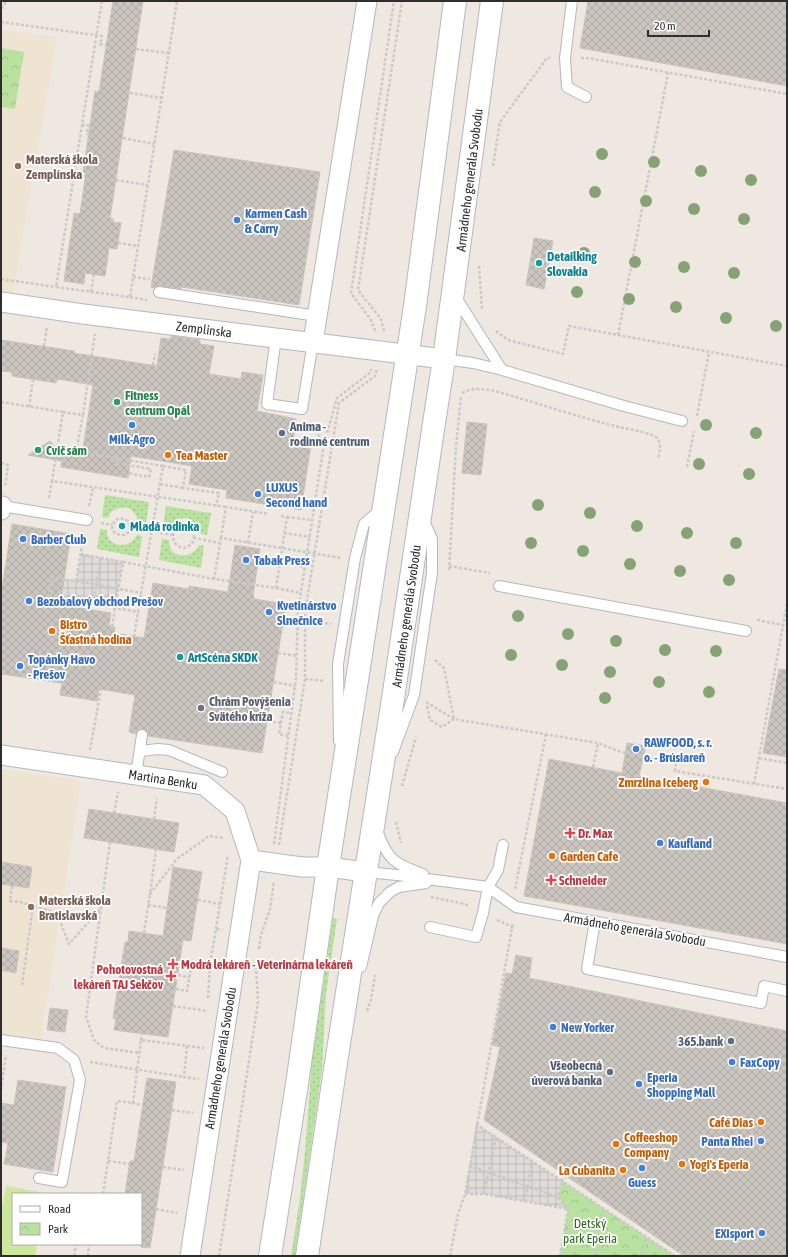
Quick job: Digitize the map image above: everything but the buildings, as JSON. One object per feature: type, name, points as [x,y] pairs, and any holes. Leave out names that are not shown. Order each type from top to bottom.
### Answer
[{"type":"street","points":[[313,342],[367,1]]},
{"type":"street","points":[[270,1256],[297,1084],[339,794],[408,354],[455,1]]},
{"type":"street","name":"Armádneho generála Svobodu","points":[[307,1256],[421,514],[454,360],[454,294],[492,1]]},
{"type":"street","name":"Zemplínska","points":[[1,302],[90,315],[408,354]]},
{"type":"street","points":[[408,354],[454,360]]},
{"type":"street","name":"Martina Benku","points":[[1,755],[204,785],[235,811],[251,860]]},
{"type":"street","points":[[251,860],[302,867],[328,867],[365,872]]},
{"type":"street","name":"Armádneho generála Svobodu","points":[[190,1256],[251,860]]},
{"type":"lane","points":[[572,1],[565,58],[567,87],[586,98]]},
{"type":"lane","points":[[159,292],[317,316]]},
{"type":"lane","points":[[454,294],[502,370]]},
{"type":"lane","points":[[276,337],[267,404],[302,409],[313,342]]},
{"type":"lane","points":[[454,360],[502,370],[682,422]]},
{"type":"lane","points":[[1,508],[87,520]]},
{"type":"lane","points":[[499,586],[746,631]]},
{"type":"lane","points":[[136,775],[142,735]]},
{"type":"lane","points":[[140,751],[158,749],[169,750],[222,772]]},
{"type":"lane","points":[[376,806],[378,830],[382,844],[390,857],[400,865],[444,881]]},
{"type":"lane","points":[[430,927],[476,937],[483,913],[488,887],[498,870],[502,845]]},
{"type":"lane","points":[[365,872],[488,887]]},
{"type":"lane","name":"Armádneho generála Svobodu","points":[[336,1063],[373,916],[379,903],[390,892],[399,887],[444,881]]},
{"type":"lane","name":"Armádneho generála Svobodu","points":[[488,887],[516,907],[787,957]]},
{"type":"lane","points":[[595,921],[587,969],[761,1003],[764,986],[787,991]]},
{"type":"lane","points":[[5,1040],[58,1048],[74,1060],[80,1080],[62,1182],[39,1178]]},
{"type":"path","points":[[1,9],[7,1]]},
{"type":"path","points":[[56,287],[102,1]]},
{"type":"path","points":[[130,297],[177,1]]},
{"type":"path","points":[[273,863],[281,837],[305,679],[305,620],[307,602],[339,403],[375,376],[378,350],[375,333],[371,320],[351,293],[394,1]]},
{"type":"path","points":[[258,954],[261,935],[270,909],[273,863],[295,686],[301,592],[324,444],[337,398],[371,372],[378,350],[385,335],[381,319],[358,290],[402,1]]},
{"type":"path","points":[[1,22],[102,36],[100,44],[106,45]]},
{"type":"path","points":[[136,48],[168,53]]},
{"type":"path","points":[[493,168],[500,122],[547,58],[588,58],[787,94]]},
{"type":"path","points":[[618,335],[668,73]]},
{"type":"path","points":[[130,93],[161,98]]},
{"type":"path","points":[[82,124],[88,125],[87,134],[92,134]]},
{"type":"path","points":[[123,138],[154,144]]},
{"type":"path","points":[[74,173],[86,176]]},
{"type":"path","points":[[116,180],[147,185]]},
{"type":"path","points":[[118,243],[138,246]]},
{"type":"path","points":[[476,329],[482,319],[479,260]]},
{"type":"path","points":[[91,292],[94,274]]},
{"type":"path","points":[[133,277],[153,280]]},
{"type":"path","points":[[1,279],[153,301]]},
{"type":"path","points":[[482,319],[508,340],[563,354],[569,326],[787,366]]},
{"type":"path","points":[[44,346],[48,323]]},
{"type":"path","points":[[76,452],[96,330]]},
{"type":"path","points":[[696,421],[709,352]]},
{"type":"path","points":[[153,365],[155,354]]},
{"type":"path","points":[[448,572],[456,446],[462,393],[454,360]]},
{"type":"path","points":[[29,406],[33,380]]},
{"type":"path","points":[[462,393],[468,390],[480,389],[495,392],[601,423],[644,432],[657,437],[659,440],[661,450],[658,458]]},
{"type":"path","points":[[1,402],[82,415]]},
{"type":"path","points":[[302,409],[324,444]]},
{"type":"path","points":[[63,412],[52,481],[269,514]]},
{"type":"path","points":[[687,467],[695,428]]},
{"type":"path","points":[[57,448],[83,453]]},
{"type":"path","points":[[91,454],[186,470],[183,488]]},
{"type":"path","points":[[117,459],[116,463],[151,469],[150,477],[128,473]]},
{"type":"path","points":[[1,464],[8,465]]},
{"type":"path","points":[[134,637],[163,466]]},
{"type":"path","points":[[160,484],[219,493],[216,506]]},
{"type":"path","points":[[214,578],[226,508]]},
{"type":"path","points":[[248,543],[253,512]]},
{"type":"path","points":[[281,516],[312,520]]},
{"type":"path","points":[[276,588],[287,517]]},
{"type":"path","points":[[120,518],[128,521],[130,527],[129,532],[124,535],[117,534],[112,529],[113,522],[120,518]]},
{"type":"path","points":[[76,581],[87,520]]},
{"type":"path","points":[[184,526],[192,530],[194,538],[191,545],[182,548],[174,543],[172,539],[174,531],[184,526]]},
{"type":"path","points":[[130,527],[173,535]]},
{"type":"path","points":[[284,533],[310,538]]},
{"type":"path","points":[[194,538],[220,543]]},
{"type":"path","points":[[221,538],[344,559]]},
{"type":"path","points":[[81,554],[146,567],[301,592]]},
{"type":"path","points":[[93,604],[101,558]]},
{"type":"path","points":[[112,626],[123,562]]},
{"type":"path","points":[[280,563],[305,567]]},
{"type":"path","points":[[449,566],[466,569]]},
{"type":"path","points":[[45,617],[52,577],[141,593]]},
{"type":"path","points":[[48,596],[138,612]]},
{"type":"path","points":[[307,602],[336,606]]},
{"type":"path","points":[[754,784],[787,604]]},
{"type":"path","points":[[284,618],[298,621]]},
{"type":"path","points":[[305,620],[333,624]]},
{"type":"path","points":[[66,627],[68,621],[68,632]]},
{"type":"path","points":[[278,653],[297,656]]},
{"type":"path","points":[[433,666],[434,659],[444,668],[454,719]]},
{"type":"path","points":[[274,682],[295,686]]},
{"type":"path","points":[[87,768],[100,691]]},
{"type":"path","points":[[424,709],[427,695]]},
{"type":"path","points":[[426,702],[430,720],[442,727],[454,719]]},
{"type":"path","points":[[426,702],[454,719],[598,743],[621,752],[676,763],[675,771],[787,789]]},
{"type":"path","points":[[288,736],[279,734],[283,712],[292,713]]},
{"type":"path","points":[[268,721],[281,723]]},
{"type":"path","points":[[514,891],[546,734]]},
{"type":"path","points":[[401,790],[417,736]]},
{"type":"path","points":[[593,767],[598,743]]},
{"type":"path","points":[[759,758],[787,763]]},
{"type":"path","points":[[114,813],[119,786]]},
{"type":"path","points":[[154,819],[158,792]]},
{"type":"path","points":[[396,820],[403,853],[400,865]]},
{"type":"path","points":[[150,894],[177,859],[209,836],[231,839]]},
{"type":"path","points":[[110,842],[86,1018],[94,1040],[104,1048],[139,1053]]},
{"type":"path","points":[[144,933],[156,849]]},
{"type":"path","points":[[216,929],[228,854]]},
{"type":"path","points":[[12,886],[10,901],[20,902],[57,914],[69,944],[102,908]]},
{"type":"path","points":[[429,897],[465,904],[513,927],[476,1124],[465,1194],[458,1214],[450,1256]]},
{"type":"path","points":[[198,900],[220,904]]},
{"type":"path","points":[[148,905],[167,908]]},
{"type":"path","points":[[22,985],[33,906]]},
{"type":"path","points":[[180,960],[210,964]]},
{"type":"path","points":[[176,989],[187,991],[192,961]]},
{"type":"path","points":[[219,1256],[258,1002],[257,961]]},
{"type":"path","points":[[178,975],[189,977]]},
{"type":"path","points":[[173,1006],[208,1011]]},
{"type":"path","points":[[133,1103],[142,1034]]},
{"type":"path","points":[[1,1090],[5,1040]]},
{"type":"path","points":[[141,1040],[206,1048]]},
{"type":"path","points":[[184,1077],[188,1046]]},
{"type":"path","points":[[74,1060],[203,1079]]},
{"type":"path","points":[[103,1193],[117,1101],[142,1105]]},
{"type":"path","points":[[172,1110],[198,1114]]},
{"type":"path","points":[[476,1124],[675,1256]]},
{"type":"path","points":[[484,1194],[496,1137]]},
{"type":"path","points":[[108,1161],[130,1164]]},
{"type":"path","points":[[524,1202],[532,1162]]},
{"type":"path","points":[[469,1166],[558,1197],[568,1209],[560,1256]]},
{"type":"path","points":[[163,1167],[190,1171]]},
{"type":"path","points":[[558,1197],[562,1181],[566,1175]]},
{"type":"path","points":[[465,1194],[484,1194],[568,1209]]},
{"type":"path","points":[[156,1209],[184,1214]]},
{"type":"path","points":[[594,1256],[603,1209]]},
{"type":"path","points":[[642,1256],[646,1237]]},
{"type":"path","points":[[74,1256],[76,1245]]},
{"type":"path","points":[[88,1256],[90,1245]]},
{"type":"shaded area","name":"Materská škola Zemplínska","points":[[1,30],[57,37],[12,297],[1,296]]},
{"type":"shaded area","points":[[81,554],[123,562],[115,608],[49,596],[52,577],[76,581]]},
{"type":"shaded area","name":"Materská škola Bratislavská","points":[[1,769],[81,781],[41,1039],[1,1033]]},
{"type":"shaded area","points":[[476,1124],[562,1181],[558,1197],[568,1209],[484,1194],[465,1194]]},
{"type":"green space","points":[[1,48],[24,52],[15,109],[1,107]]},
{"type":"green space","points":[[105,495],[149,502],[146,524],[139,523],[136,515],[130,509],[126,508],[120,508],[111,512],[108,518],[102,517]]},
{"type":"green space","points":[[166,506],[211,513],[207,535],[201,534],[195,524],[186,518],[182,518],[173,523],[169,529],[163,528]]},
{"type":"green space","points":[[100,529],[107,530],[110,540],[119,545],[129,543],[134,540],[137,535],[142,536],[139,557],[97,549]]},
{"type":"green space","points":[[162,539],[169,540],[172,551],[181,555],[191,553],[196,550],[199,545],[204,546],[201,568],[159,560]]},
{"type":"green space","points":[[333,918],[337,919],[326,994],[322,1070],[295,1256],[291,1256],[300,1198],[312,1061]]},
{"type":"green space","name":"Detský park Eperia","points":[[562,1181],[675,1256],[560,1256],[568,1209],[558,1197]]},
{"type":"green space","points":[[6,1186],[45,1193],[12,1193],[12,1245],[37,1245],[35,1256],[1,1256],[1,1213]]},
{"type":"place","name":"Materská škola Zemplínska","points":[[18,166]]},
{"type":"place","name":"Karmen Cash & Carry","points":[[237,220]]},
{"type":"place","name":"Detailking Slovakia","points":[[539,263]]},
{"type":"place","name":"Fitness centrum Opál","points":[[117,402]]},
{"type":"place","name":"Milk-Agro","points":[[132,425]]},
{"type":"place","name":"Anima - rodinné centrum","points":[[282,433]]},
{"type":"place","name":"Cvič sám","points":[[38,450]]},
{"type":"place","name":"Tea Master","points":[[168,455]]},
{"type":"place","name":"LUXUS Second hand","points":[[258,494]]},
{"type":"place","name":"Mladá rodinka","points":[[122,526]]},
{"type":"place","name":"Barber Club","points":[[23,539]]},
{"type":"place","name":"Tabak Press","points":[[246,560]]},
{"type":"place","name":"Bezobalový obchod Prešov","points":[[29,601]]},
{"type":"place","name":"Kvetinárstvo Slnečnice","points":[[269,612]]},
{"type":"place","name":"Bistro Šťastná hodina","points":[[52,631]]},
{"type":"place","name":"ArtScéna SKDK","points":[[180,657]]},
{"type":"place","name":"Topánky Havo - Prešov","points":[[20,666]]},
{"type":"place","name":"Chrám Povýšenia Svätého kríža","points":[[201,708]]},
{"type":"place","name":"RAWFOOD, s. r. o. - Brúsiareň","points":[[636,749]]},
{"type":"place","name":"Zmrzlina Iceberg","points":[[706,782]]},
{"type":"place","name":"Dr. Max","points":[[570,833]]},
{"type":"place","name":"Kaufland","points":[[660,843]]},
{"type":"place","name":"Garden Cafe","points":[[552,856]]},
{"type":"place","name":"Schneider","points":[[551,880]]},
{"type":"place","name":"Materská škola Bratislavská","points":[[31,907]]},
{"type":"place","name":"Modrá lekáreň - Veterinárna lekáreň","points":[[173,964]]},
{"type":"place","name":"Pohotovostná lekáreň TAJ Sekčov","points":[[171,976]]},
{"type":"place","name":"New Yorker","points":[[553,1027]]},
{"type":"place","name":"365.bank","points":[[731,1041]]},
{"type":"place","name":"FaxCopy","points":[[732,1062]]},
{"type":"place","name":"Všeobecná úverová banka","points":[[610,1072]]},
{"type":"place","name":"Eperia Shopping Mall","points":[[639,1084]]},
{"type":"place","name":"Café Dias","points":[[761,1122]]},
{"type":"place","name":"Panta Rhei","points":[[761,1141]]},
{"type":"place","name":"Coffeeshop Company","points":[[616,1144]]},
{"type":"place","name":"Yogi's Eperia","points":[[682,1164]]},
{"type":"place","name":"Guess","points":[[642,1168]]},
{"type":"place","name":"La Cubanita","points":[[623,1170]]},
{"type":"place","name":"EXIsport","points":[[762,1233]]}]
